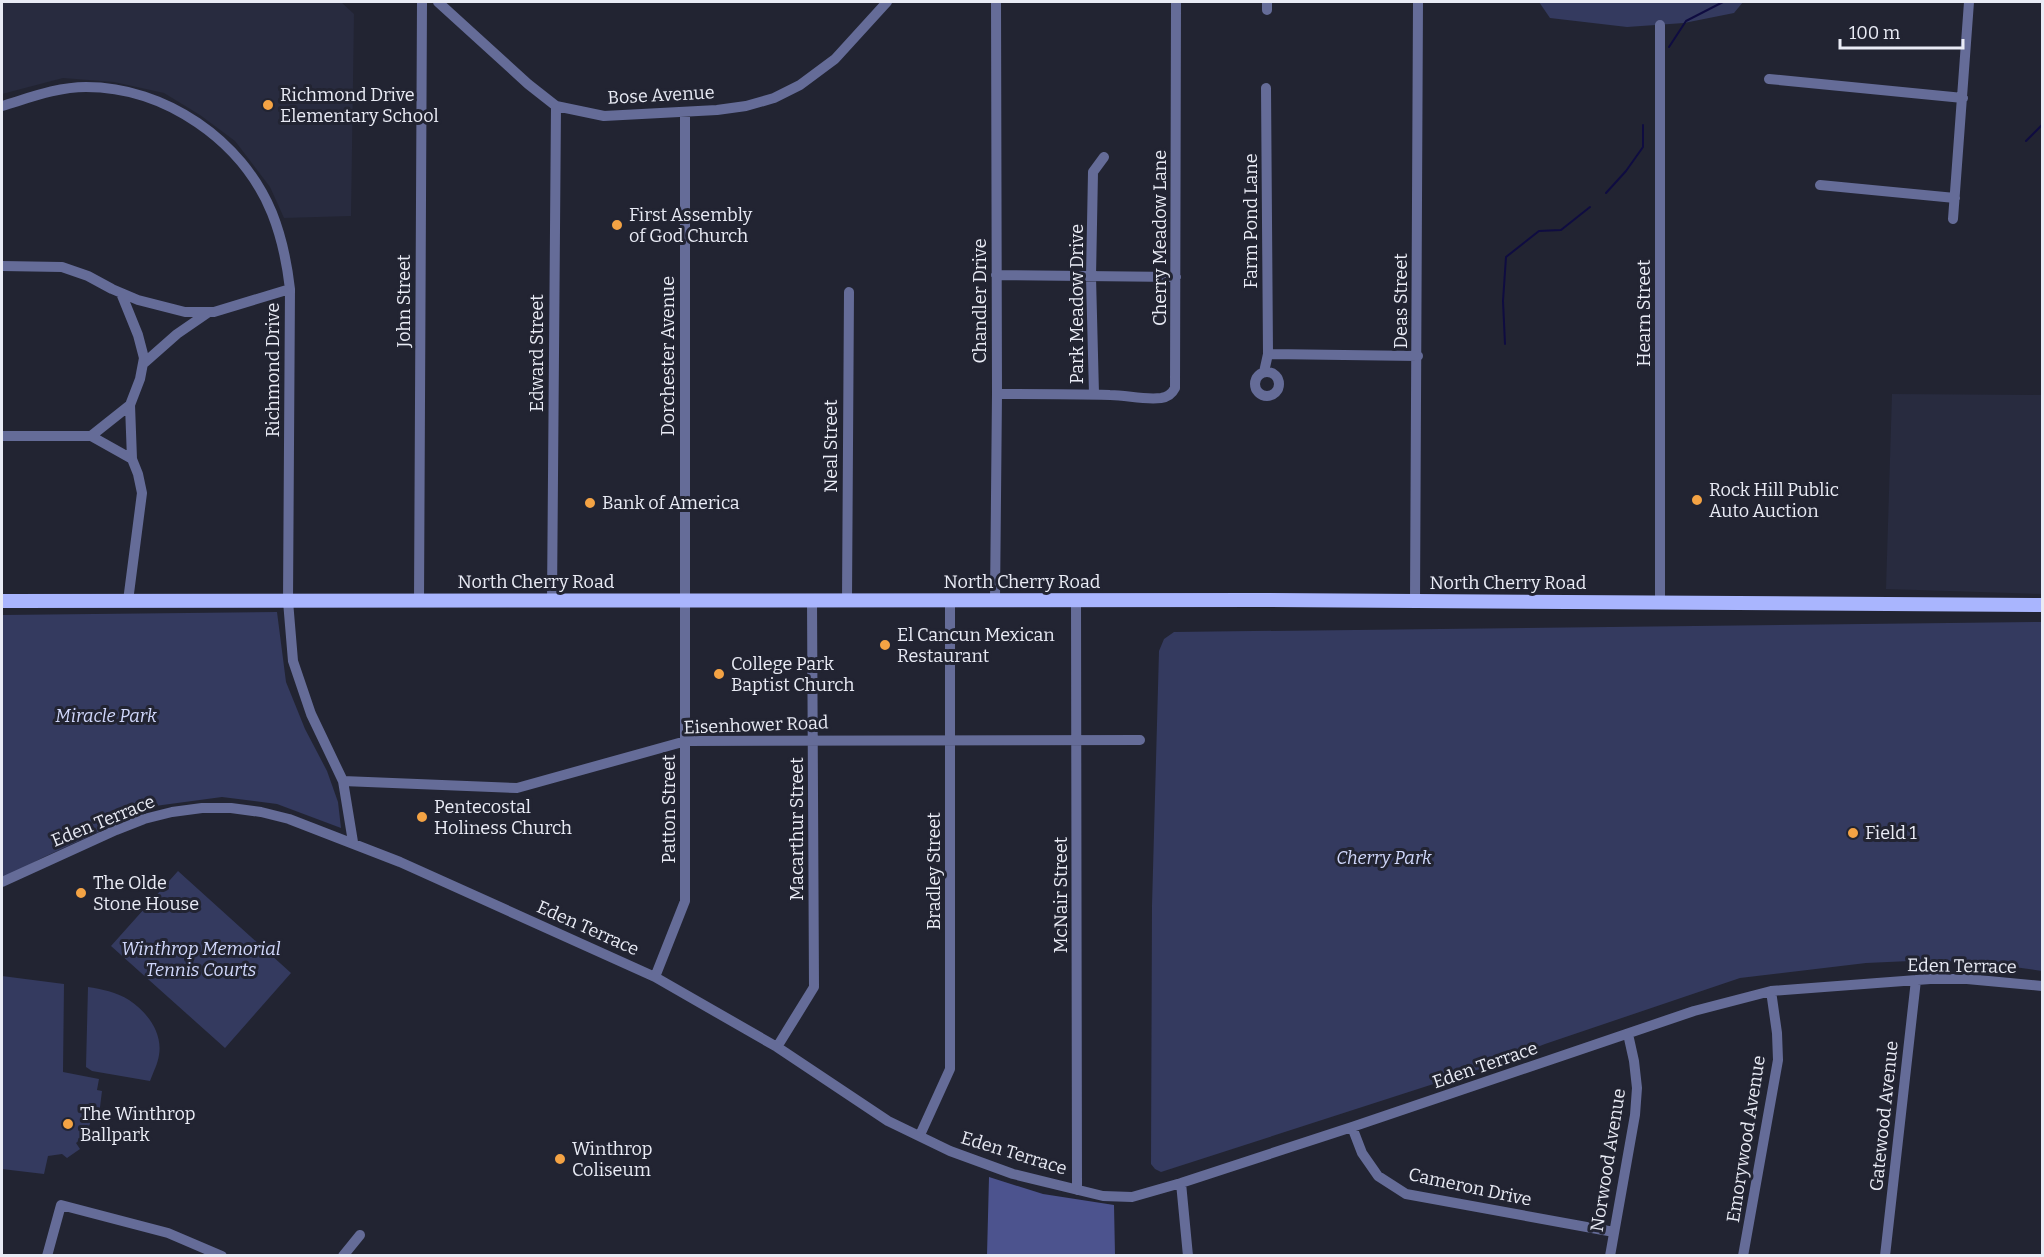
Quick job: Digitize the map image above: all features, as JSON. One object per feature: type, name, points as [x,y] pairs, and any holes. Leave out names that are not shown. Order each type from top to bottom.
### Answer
[{"type":"main road","name":"North Cherry Road","points":[[2,601],[686,599],[2043,604]]},
{"type":"street","name":"John Street","points":[[419,601],[422,2]]},
{"type":"street","name":"Bose Avenue","points":[[438,2],[528,84],[556,106],[604,116],[746,106],[774,98],[800,85],[835,59],[887,2]]},
{"type":"street","name":"Chandler Drive","points":[[996,2],[996,600]]},
{"type":"street","name":"Cherry Meadow Lane","points":[[1094,394],[1161,398],[1172,393],[1176,383],[1176,2]]},
{"type":"street","name":"Deas Street","points":[[1416,601],[1418,2]]},
{"type":"street","points":[[1953,219],[1969,2]]},
{"type":"street","name":"Hearn Street","points":[[1660,25],[1660,602]]},
{"type":"street","points":[[1769,79],[1963,98]]},
{"type":"street","name":"Richmond Drive","points":[[2,106],[55,90],[84,87],[113,88],[161,102],[184,114],[226,146],[244,166],[271,212],[287,262],[290,289],[288,601],[294,666],[322,740],[343,781],[353,842]]},
{"type":"street","name":"Farm Pond Lane","points":[[1264,372],[1268,354],[1266,88]]},
{"type":"street","name":"Edward Street","points":[[552,600],[556,106]]},
{"type":"street","name":"Dorchester Avenue","points":[[685,112],[686,599]]},
{"type":"street","name":"Park Meadow Drive","points":[[997,394],[1094,394],[1091,277],[1093,172],[1104,157]]},
{"type":"street","points":[[1820,185],[1955,198]]},
{"type":"street","points":[[2,266],[62,267],[88,276],[138,300],[184,312],[209,312],[290,289]]},
{"type":"street","points":[[996,275],[1176,277]]},
{"type":"street","name":"Neal Street","points":[[847,600],[849,292]]},
{"type":"street","points":[[121,293],[138,335],[144,358],[130,405],[132,459],[142,493],[128,601]]},
{"type":"street","points":[[143,364],[177,334],[209,312]]},
{"type":"street","points":[[1268,354],[1418,356]]},
{"type":"street","points":[[91,436],[130,405]]},
{"type":"street","points":[[2,436],[91,436],[132,459]]},
{"type":"street","name":"Patton Street","points":[[655,976],[685,901],[686,599]]},
{"type":"street","name":"Macarthur Street","points":[[777,1047],[814,987],[812,600]]},
{"type":"street","name":"McNair Street","points":[[1076,600],[1077,1190]]},
{"type":"street","name":"Bradley Street","points":[[920,1135],[950,1069],[950,601]]},
{"type":"street","name":"Eisenhower Road","points":[[343,781],[517,788],[686,741],[1140,740]]},
{"type":"street","name":"Eden Terrace","points":[[2,882],[144,819],[172,812],[202,808],[231,808],[289,819],[353,842],[655,976],[777,1047],[888,1121],[950,1151],[1045,1183],[1103,1196],[1132,1197],[1181,1182],[1352,1127],[1694,1011],[1771,991],[1916,980],[1967,979],[2043,986]]},
{"type":"street","name":"Gatewood Avenue","points":[[1885,1256],[1916,980]]},
{"type":"street","name":"Emorywood Avenue","points":[[1743,1256],[1778,1060],[1771,991]]},
{"type":"street","name":"Norwood Avenue","points":[[1610,1256],[1636,1106],[1635,1070],[1628,1034]]},
{"type":"street","name":"Cameron Drive","points":[[1352,1127],[1362,1154],[1378,1176],[1406,1194],[1614,1233]]},
{"type":"street","points":[[1181,1182],[1188,1256]]},
{"type":"street","points":[[47,1256],[61,1205],[168,1233],[222,1256]]},
{"type":"street","points":[[343,1256],[360,1235]]},
{"type":"shaded area","name":"Richmond Drive Elementary School","points":[[2,2],[341,2],[354,14],[351,216],[284,218],[270,187],[235,141],[200,115],[164,93],[114,82],[63,78],[2,94]]},
{"type":"shaded area","points":[[1892,394],[2042,395],[2042,594],[1886,589]]},
{"type":"shaded area","points":[[989,1177],[1043,1194],[1114,1205],[1115,1255],[987,1255]]},
{"type":"green space","points":[[1539,2],[1743,2],[1734,13],[1684,23],[1627,27],[1550,18]]},
{"type":"green space","name":"Miracle Park","points":[[277,612],[286,682],[305,729],[327,771],[338,802],[341,828],[277,804],[222,797],[155,806],[2,879],[2,615]]},
{"type":"green space","name":"Cherry Park","points":[[2042,622],[2042,971],[1993,964],[1932,960],[1866,963],[1740,978],[1545,1044],[1483,1068],[1161,1172],[1151,1164],[1152,906],[1159,651],[1164,639],[1174,632]]},
{"type":"green space","name":"Winthrop Memorial Tennis Courts","points":[[178,871],[291,973],[225,1048],[111,946]]},
{"type":"green space","points":[[2,976],[64,984],[63,1072],[99,1079],[97,1090],[102,1091],[98,1123],[91,1121],[86,1134],[76,1143],[80,1149],[67,1158],[62,1154],[48,1156],[44,1174],[2,1169]]},
{"type":"green space","points":[[88,987],[124,997],[141,1010],[152,1023],[160,1046],[158,1061],[150,1081],[92,1071],[86,1067]]},
{"type":"waterway","points":[[1669,47],[1686,21],[1723,2]]},
{"type":"waterway","points":[[1606,193],[1643,147],[1643,125]]},
{"type":"waterway","points":[[2026,141],[2042,125]]},
{"type":"waterway","points":[[1505,344],[1503,301],[1506,257],[1539,231],[1561,230],[1590,207]]},
{"type":"place","name":"Richmond Drive Elementary School","points":[[268,105]]},
{"type":"place","name":"First Assembly of God Church","points":[[617,225]]},
{"type":"place","name":"Rock Hill Public Auto Auction","points":[[1697,500]]},
{"type":"place","name":"Bank of America","points":[[590,503]]},
{"type":"place","name":"El Cancun Mexican Restaurant","points":[[885,645]]},
{"type":"place","name":"College Park Baptist Church","points":[[719,674]]},
{"type":"place","name":"Pentecostal Holiness Church","points":[[422,817]]},
{"type":"place","name":"Field 1","points":[[1853,833]]},
{"type":"place","name":"The Olde Stone House","points":[[81,893]]},
{"type":"place","name":"The Winthrop Ballpark","points":[[68,1124]]},
{"type":"place","name":"Winthrop Coliseum","points":[[560,1159]]}]
